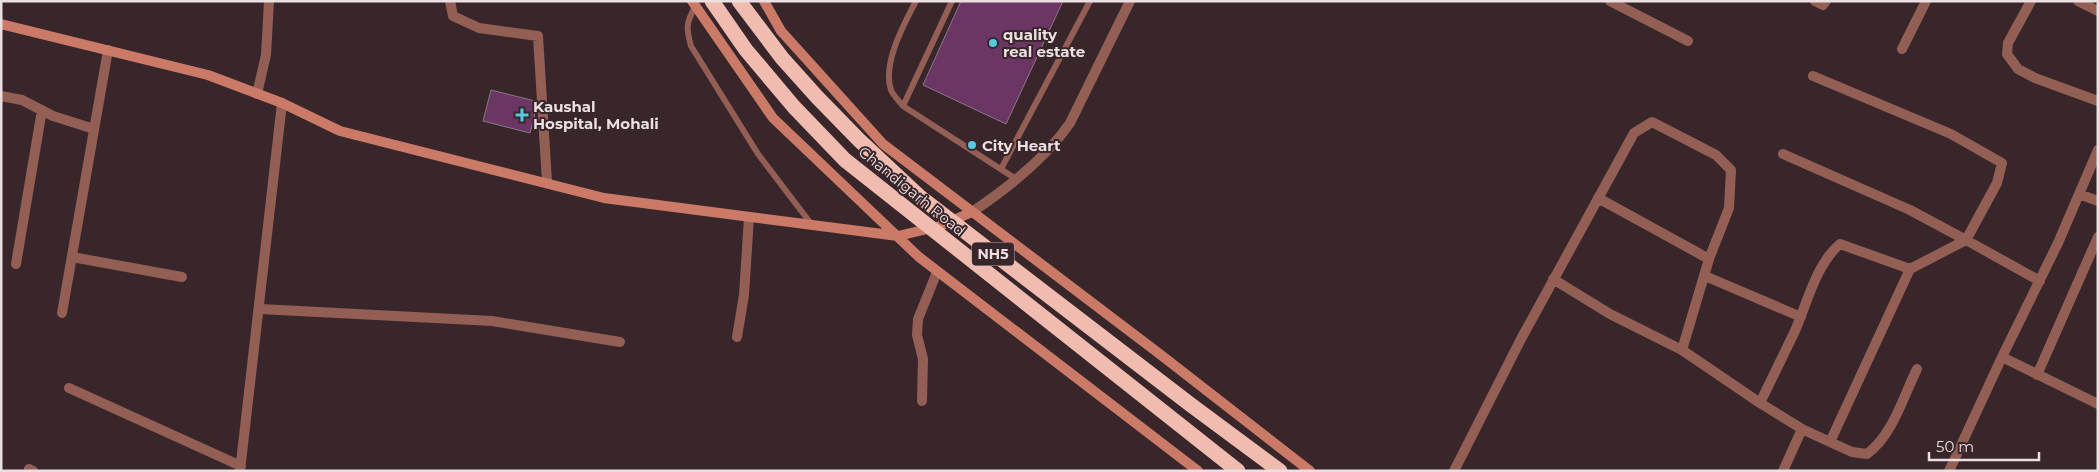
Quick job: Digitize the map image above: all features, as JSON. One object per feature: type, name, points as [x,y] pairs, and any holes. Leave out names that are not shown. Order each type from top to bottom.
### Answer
[{"type":"highway","name":"Chandigarh Road","points":[[712,1],[746,50],[794,107],[845,160],[1238,471]]},
{"type":"highway","name":"NH5","points":[[739,1],[766,39],[805,84],[920,197],[1280,471]]},
{"type":"main road","points":[[694,4],[773,118],[919,257],[1198,471]]},
{"type":"main road","points":[[768,4],[781,31],[882,144],[1161,355],[1310,471]]},
{"type":"main road","points":[[1,24],[208,75],[282,103],[340,131],[604,198],[898,236],[940,226],[972,212]]},
{"type":"street","points":[[257,94],[266,55],[269,1]]},
{"type":"street","points":[[450,1],[453,16],[479,28],[538,36],[547,182]]},
{"type":"street","points":[[972,212],[1016,179],[1043,154],[1070,123],[1130,1]]},
{"type":"street","points":[[1610,1],[1688,41]]},
{"type":"street","points":[[1814,1],[1823,5],[1826,1]]},
{"type":"street","points":[[1902,49],[1926,1]]},
{"type":"street","points":[[2030,1],[2008,43],[2007,54],[2018,70],[2098,101]]},
{"type":"street","points":[[2078,1],[2098,11]]},
{"type":"street","points":[[62,313],[108,50]]},
{"type":"street","points":[[1814,76],[1951,134],[2002,163],[1997,182],[1966,240],[1910,269],[1830,442]]},
{"type":"street","points":[[1,96],[22,100],[53,116],[94,129]]},
{"type":"street","points":[[69,388],[241,469],[282,103]]},
{"type":"street","points":[[16,264],[42,110]]},
{"type":"street","points":[[1454,471],[1553,278],[1634,132],[1652,122],[1710,151],[1731,170],[1728,208],[1709,259],[1682,350]]},
{"type":"street","points":[[1950,471],[2002,357],[2058,243],[2098,150]]},
{"type":"street","points":[[1783,154],[1910,210],[2040,281]]},
{"type":"street","points":[[2079,194],[2098,201]]},
{"type":"street","points":[[1598,198],[1709,259]]},
{"type":"street","points":[[737,337],[744,295],[749,217]]},
{"type":"street","points":[[2036,375],[2098,237]]},
{"type":"street","points":[[1760,403],[1822,268],[1832,251],[1840,244],[1910,269]]},
{"type":"street","points":[[72,257],[182,277]]},
{"type":"street","points":[[922,400],[923,359],[917,335],[918,319],[937,272]]},
{"type":"street","points":[[1705,276],[1801,317]]},
{"type":"street","points":[[1553,278],[1610,314],[1682,350],[1802,429],[1852,452],[1866,454],[1875,448],[1886,435],[1917,369]]},
{"type":"street","points":[[260,309],[492,322],[620,342]]},
{"type":"street","points":[[2002,357],[2098,404]]},
{"type":"street","points":[[1783,471],[1802,429]]},
{"type":"lane","points":[[916,1],[899,34],[890,69],[891,90],[903,106],[1016,179]]},
{"type":"lane","points":[[903,106],[952,1]]},
{"type":"lane","points":[[1001,169],[1090,1]]},
{"type":"lane","points":[[694,4],[687,21],[687,31],[691,46],[758,154],[812,225]]},
{"type":"building","name":"quality real estate","points":[[961,1],[1063,1],[1006,124],[923,85]]},
{"type":"building","points":[[491,90],[535,101],[536,110],[530,133],[483,121]]},
{"type":"place","name":"quality real estate","points":[[993,43]]},
{"type":"place","name":"Kaushal Hospital, Mohali","points":[[522,115]]},
{"type":"place","name":"City Heart","points":[[972,145]]}]
